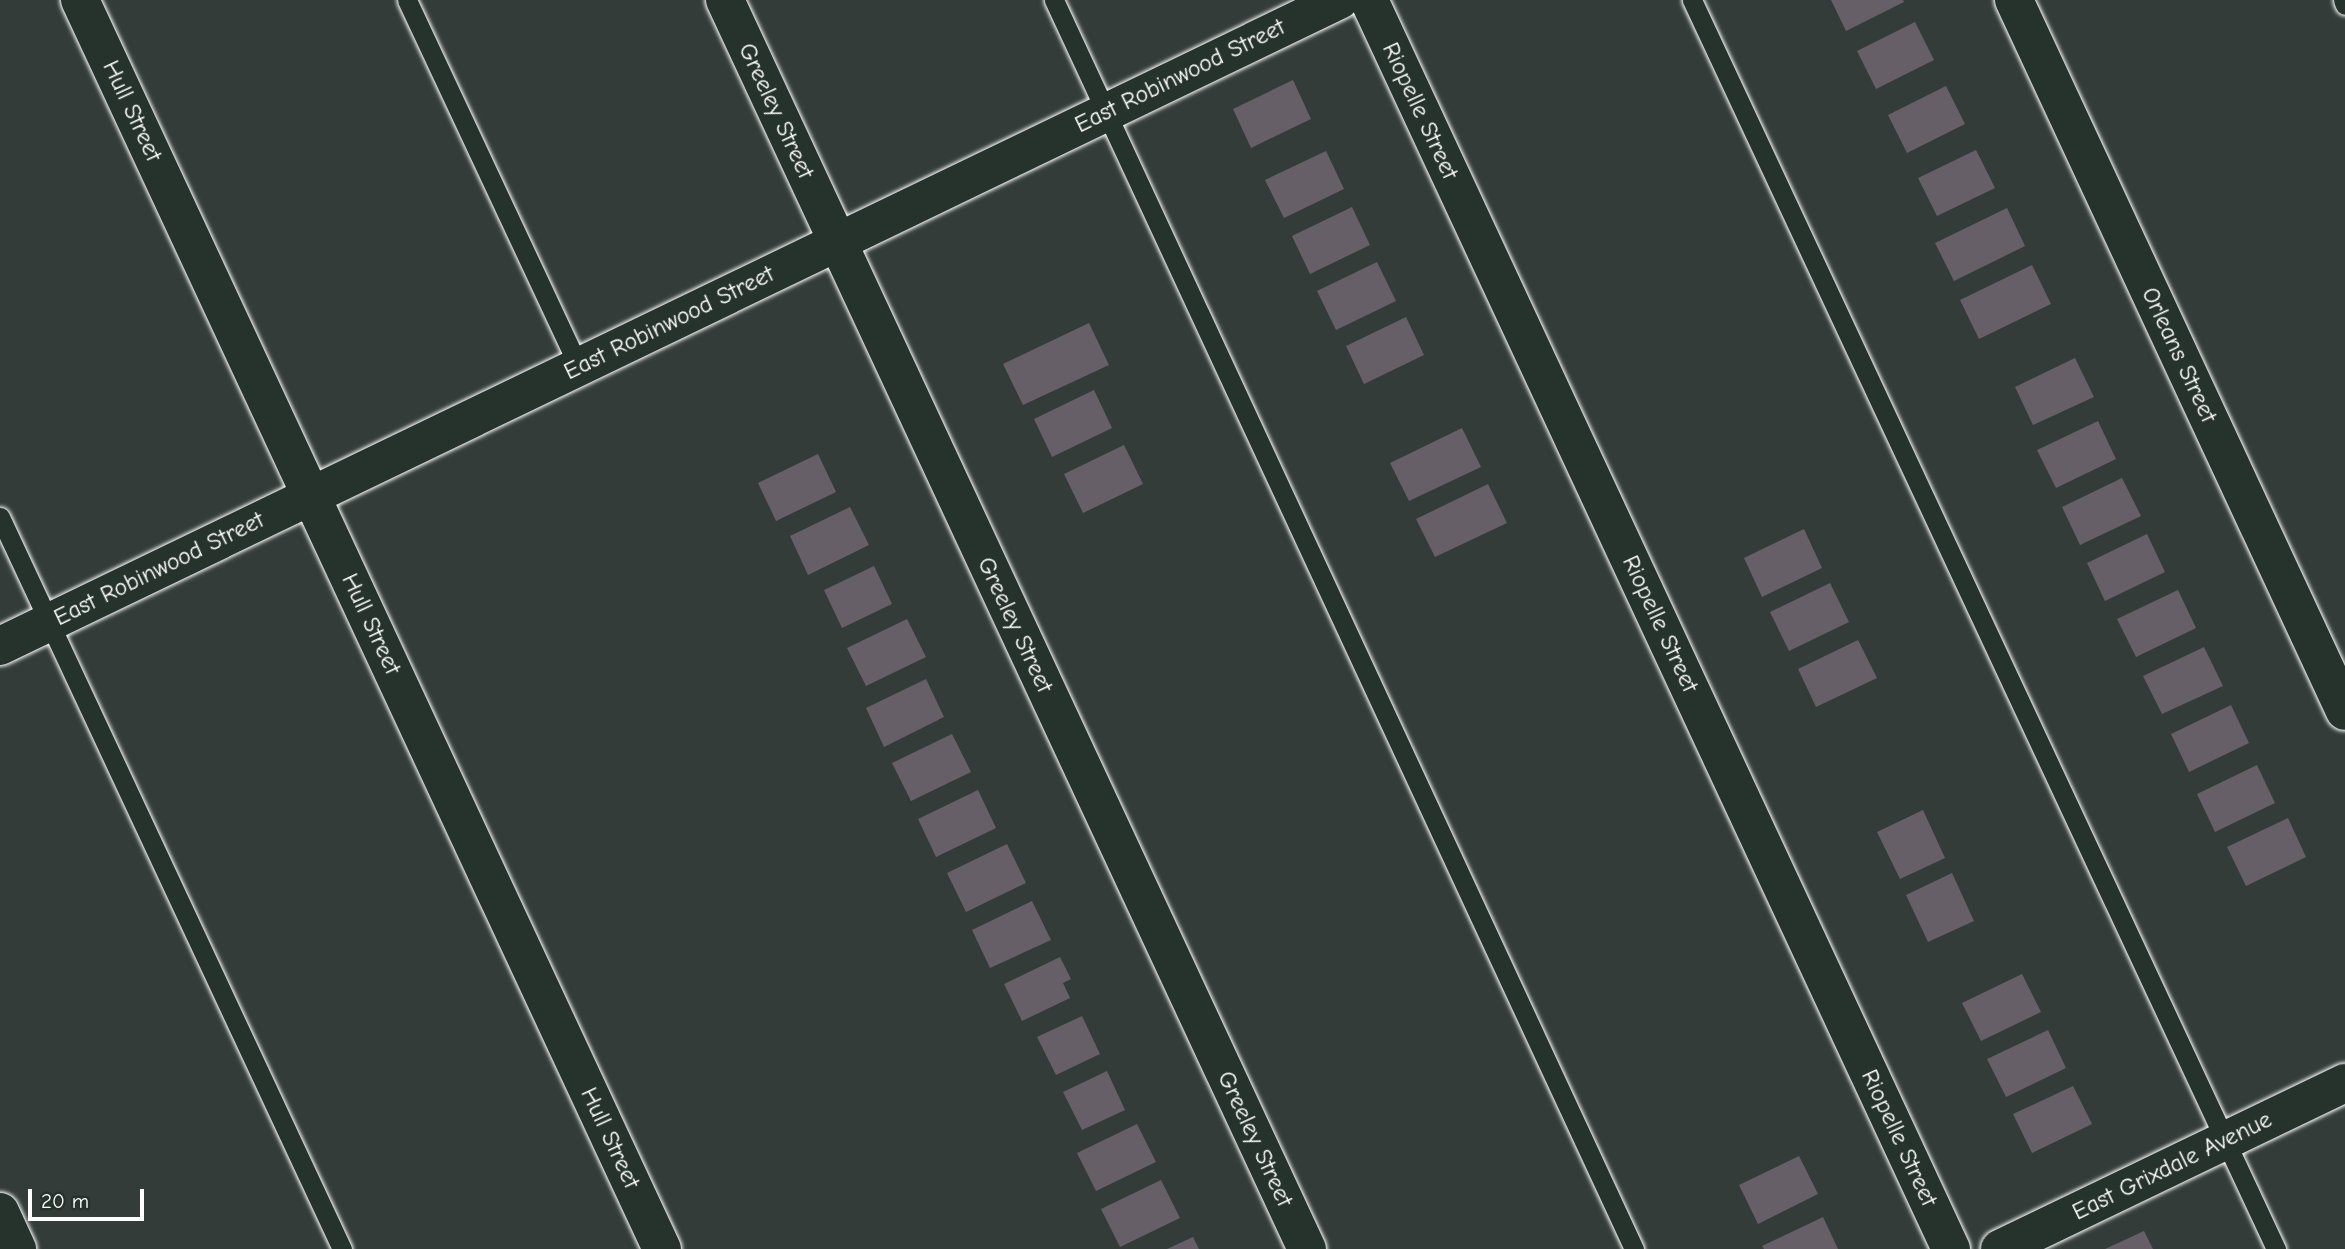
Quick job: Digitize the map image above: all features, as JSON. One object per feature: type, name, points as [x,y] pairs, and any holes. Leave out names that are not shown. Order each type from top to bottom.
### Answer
[{"type":"street","name":"Hull Street","points":[[80,0],[662,1249]]},
{"type":"street","name":"Greeley Street","points":[[725,0],[1307,1249]]},
{"type":"street","name":"East Robinwood Street","points":[[0,646],[1339,0]]},
{"type":"street","name":"Riopelle Street","points":[[1369,0],[1951,1249]]},
{"type":"street","name":"Orleans Street","points":[[2014,0],[2345,711]]},
{"type":"street","name":"East Grixdale Avenue","points":[[2000,1249],[2345,1083]]},
{"type":"street","points":[[0,1212],[17,1249]]},
{"type":"lane","points":[[407,0],[579,367]]},
{"type":"lane","points":[[1054,0],[1634,1249]]},
{"type":"lane","points":[[1692,0],[2276,1249]]},
{"type":"lane","points":[[0,517],[342,1249]]},
{"type":"building","points":[[1831,0],[1903,0],[1904,2],[1846,31]]},
{"type":"building","points":[[1915,22],[1934,60],[1876,89],[1857,51]]},
{"type":"building","points":[[1293,80],[1311,119],[1251,148],[1233,109]]},
{"type":"building","points":[[1946,86],[1965,124],[1907,153],[1888,115]]},
{"type":"building","points":[[1976,150],[1995,188],[1937,216],[1918,178]]},
{"type":"building","points":[[1326,151],[1344,189],[1284,218],[1265,180]]},
{"type":"building","points":[[1352,207],[1370,245],[1310,274],[1292,236]]},
{"type":"building","points":[[2007,208],[2025,246],[1954,281],[1935,243]]},
{"type":"building","points":[[1377,262],[1396,301],[1336,330],[1317,291]]},
{"type":"building","points":[[2032,265],[2051,304],[1979,339],[1960,300]]},
{"type":"building","points":[[1406,317],[1424,355],[1364,384],[1346,346]]},
{"type":"building","points":[[1089,323],[1109,365],[1023,405],[1003,364]]},
{"type":"building","points":[[2075,358],[2094,397],[2033,425],[2015,387]]},
{"type":"building","points":[[1094,390],[1112,428],[1052,457],[1034,419]]},
{"type":"building","points":[[2098,421],[2116,459],[2056,488],[2037,450]]},
{"type":"building","points":[[1462,428],[1481,467],[1409,501],[1390,463]]},
{"type":"building","points":[[1124,445],[1143,484],[1083,513],[1064,474]]},
{"type":"building","points":[[818,454],[836,492],[776,521],[758,483]]},
{"type":"building","points":[[2122,478],[2141,516],[2080,545],[2062,507]]},
{"type":"building","points":[[1488,484],[1507,523],[1435,557],[1416,519]]},
{"type":"building","points":[[850,507],[869,545],[808,575],[790,536]]},
{"type":"building","points":[[1804,529],[1822,568],[1762,597],[1744,558]]},
{"type":"building","points":[[2147,534],[2165,572],[2105,601],[2087,563]]},
{"type":"building","points":[[874,566],[892,604],[842,628],[824,590]]},
{"type":"building","points":[[1830,583],[1849,622],[1789,651],[1770,612]]},
{"type":"building","points":[[2178,590],[2196,628],[2136,657],[2117,619]]},
{"type":"building","points":[[907,619],[926,657],[866,686],[847,648]]},
{"type":"building","points":[[1858,640],[1877,678],[1816,707],[1798,669]]},
{"type":"building","points":[[2204,647],[2223,686],[2162,714],[2143,676]]},
{"type":"building","points":[[926,679],[944,717],[884,747],[866,708]]},
{"type":"building","points":[[2231,705],[2249,743],[2189,772],[2171,734]]},
{"type":"building","points":[[952,734],[971,772],[911,801],[892,763]]},
{"type":"building","points":[[2257,765],[2275,803],[2215,832],[2197,794]]},
{"type":"building","points":[[978,790],[996,828],[936,857],[918,819]]},
{"type":"building","points":[[1923,810],[1945,858],[1900,879],[1877,832]]},
{"type":"building","points":[[2288,818],[2306,857],[2246,886],[2227,847]]},
{"type":"building","points":[[1007,844],[1026,883],[966,912],[947,873]]},
{"type":"building","points":[[1952,873],[1974,921],[1928,942],[1906,895]]},
{"type":"building","points":[[1032,901],[1051,940],[990,968],[972,930]]},
{"type":"building","points":[[1060,957],[1071,979],[1063,983],[1070,998],[1022,1021],[1004,984]]},
{"type":"building","points":[[2022,974],[2041,1012],[1981,1041],[1962,1003]]},
{"type":"building","points":[[1082,1016],[1100,1054],[1056,1075],[1037,1037]]},
{"type":"building","points":[[2048,1030],[2066,1068],[2006,1097],[1987,1059]]},
{"type":"building","points":[[1107,1071],[1125,1110],[1082,1130],[1063,1092]]},
{"type":"building","points":[[2073,1086],[2092,1124],[2032,1153],[2013,1114]]},
{"type":"building","points":[[1137,1124],[1156,1162],[1096,1191],[1077,1153]]},
{"type":"building","points":[[1799,1156],[1818,1194],[1758,1224],[1739,1185]]},
{"type":"building","points":[[1161,1180],[1180,1218],[1120,1247],[1101,1209]]},
{"type":"building","points":[[1823,1217],[1838,1249],[1764,1249],[1762,1246]]},
{"type":"building","points":[[2144,1231],[2153,1249],[2105,1249]]},
{"type":"building","points":[[1193,1237],[1199,1249],[1167,1249]]}]
